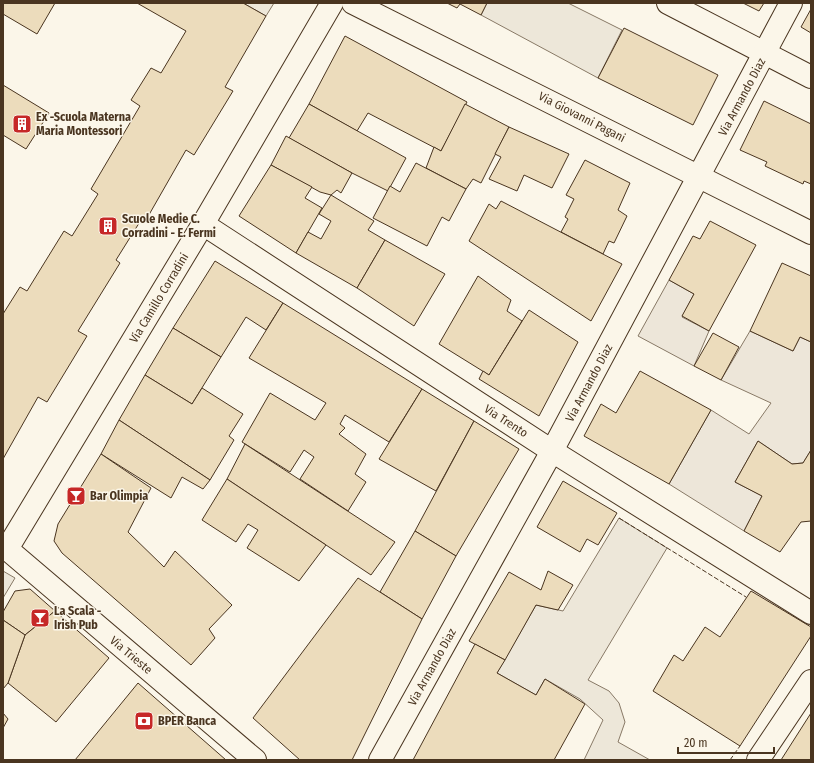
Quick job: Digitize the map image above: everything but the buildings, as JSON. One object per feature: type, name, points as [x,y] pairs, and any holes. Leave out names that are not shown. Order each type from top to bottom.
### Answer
[{"type":"street","name":"Via Camillo Corradini","points":[[5,548],[203,224],[332,3]]},
{"type":"street","name":"Via Giovanni Pagani","points":[[353,3],[811,233]]},
{"type":"street","points":[[668,3],[811,77]]},
{"type":"street","name":"Via Armando Diaz","points":[[380,760],[552,451],[791,3]]},
{"type":"street","name":"Via Trento","points":[[203,224],[552,451],[811,613]]},
{"type":"street","name":"Via Trieste","points":[[5,548],[255,760]]},
{"type":"street","points":[[758,760],[811,681]]},
{"type":"shaded area","points":[[243,3],[274,3],[266,16]]},
{"type":"shaded area","points":[[487,3],[568,3],[622,30],[598,78],[481,15]]},
{"type":"shaded area","points":[[669,280],[694,294],[682,317],[709,331],[694,366],[638,336]]},
{"type":"shaded area","points":[[750,331],[793,351],[800,337],[811,342],[811,450],[803,463],[792,464],[758,441],[735,482],[762,496],[744,531],[669,484],[711,410],[749,434],[771,403],[721,380]]},
{"type":"shaded area","points":[[619,518],[667,548],[588,680],[609,691],[619,703],[625,722],[618,742],[650,760],[584,760],[603,720],[580,699],[545,679],[536,695],[497,673],[536,605],[563,611]]},
{"type":"shaded area","points":[[3,571],[15,578],[3,598]]},
{"type":"fence","points":[[619,518],[746,597]]},
{"type":"fence","points":[[730,760],[740,746]]},
{"type":"place","name":"Ex -Scuola Materna Maria Montessori","points":[[22,124]]},
{"type":"place","name":"Scuole Medie C. Corradini - E. Fermi","points":[[108,226]]},
{"type":"place","name":"Bar Olimpia","points":[[76,496]]},
{"type":"place","name":"La Scala - Irish Pub","points":[[40,618]]},
{"type":"place","name":"BPER Banca","points":[[144,721]]}]
